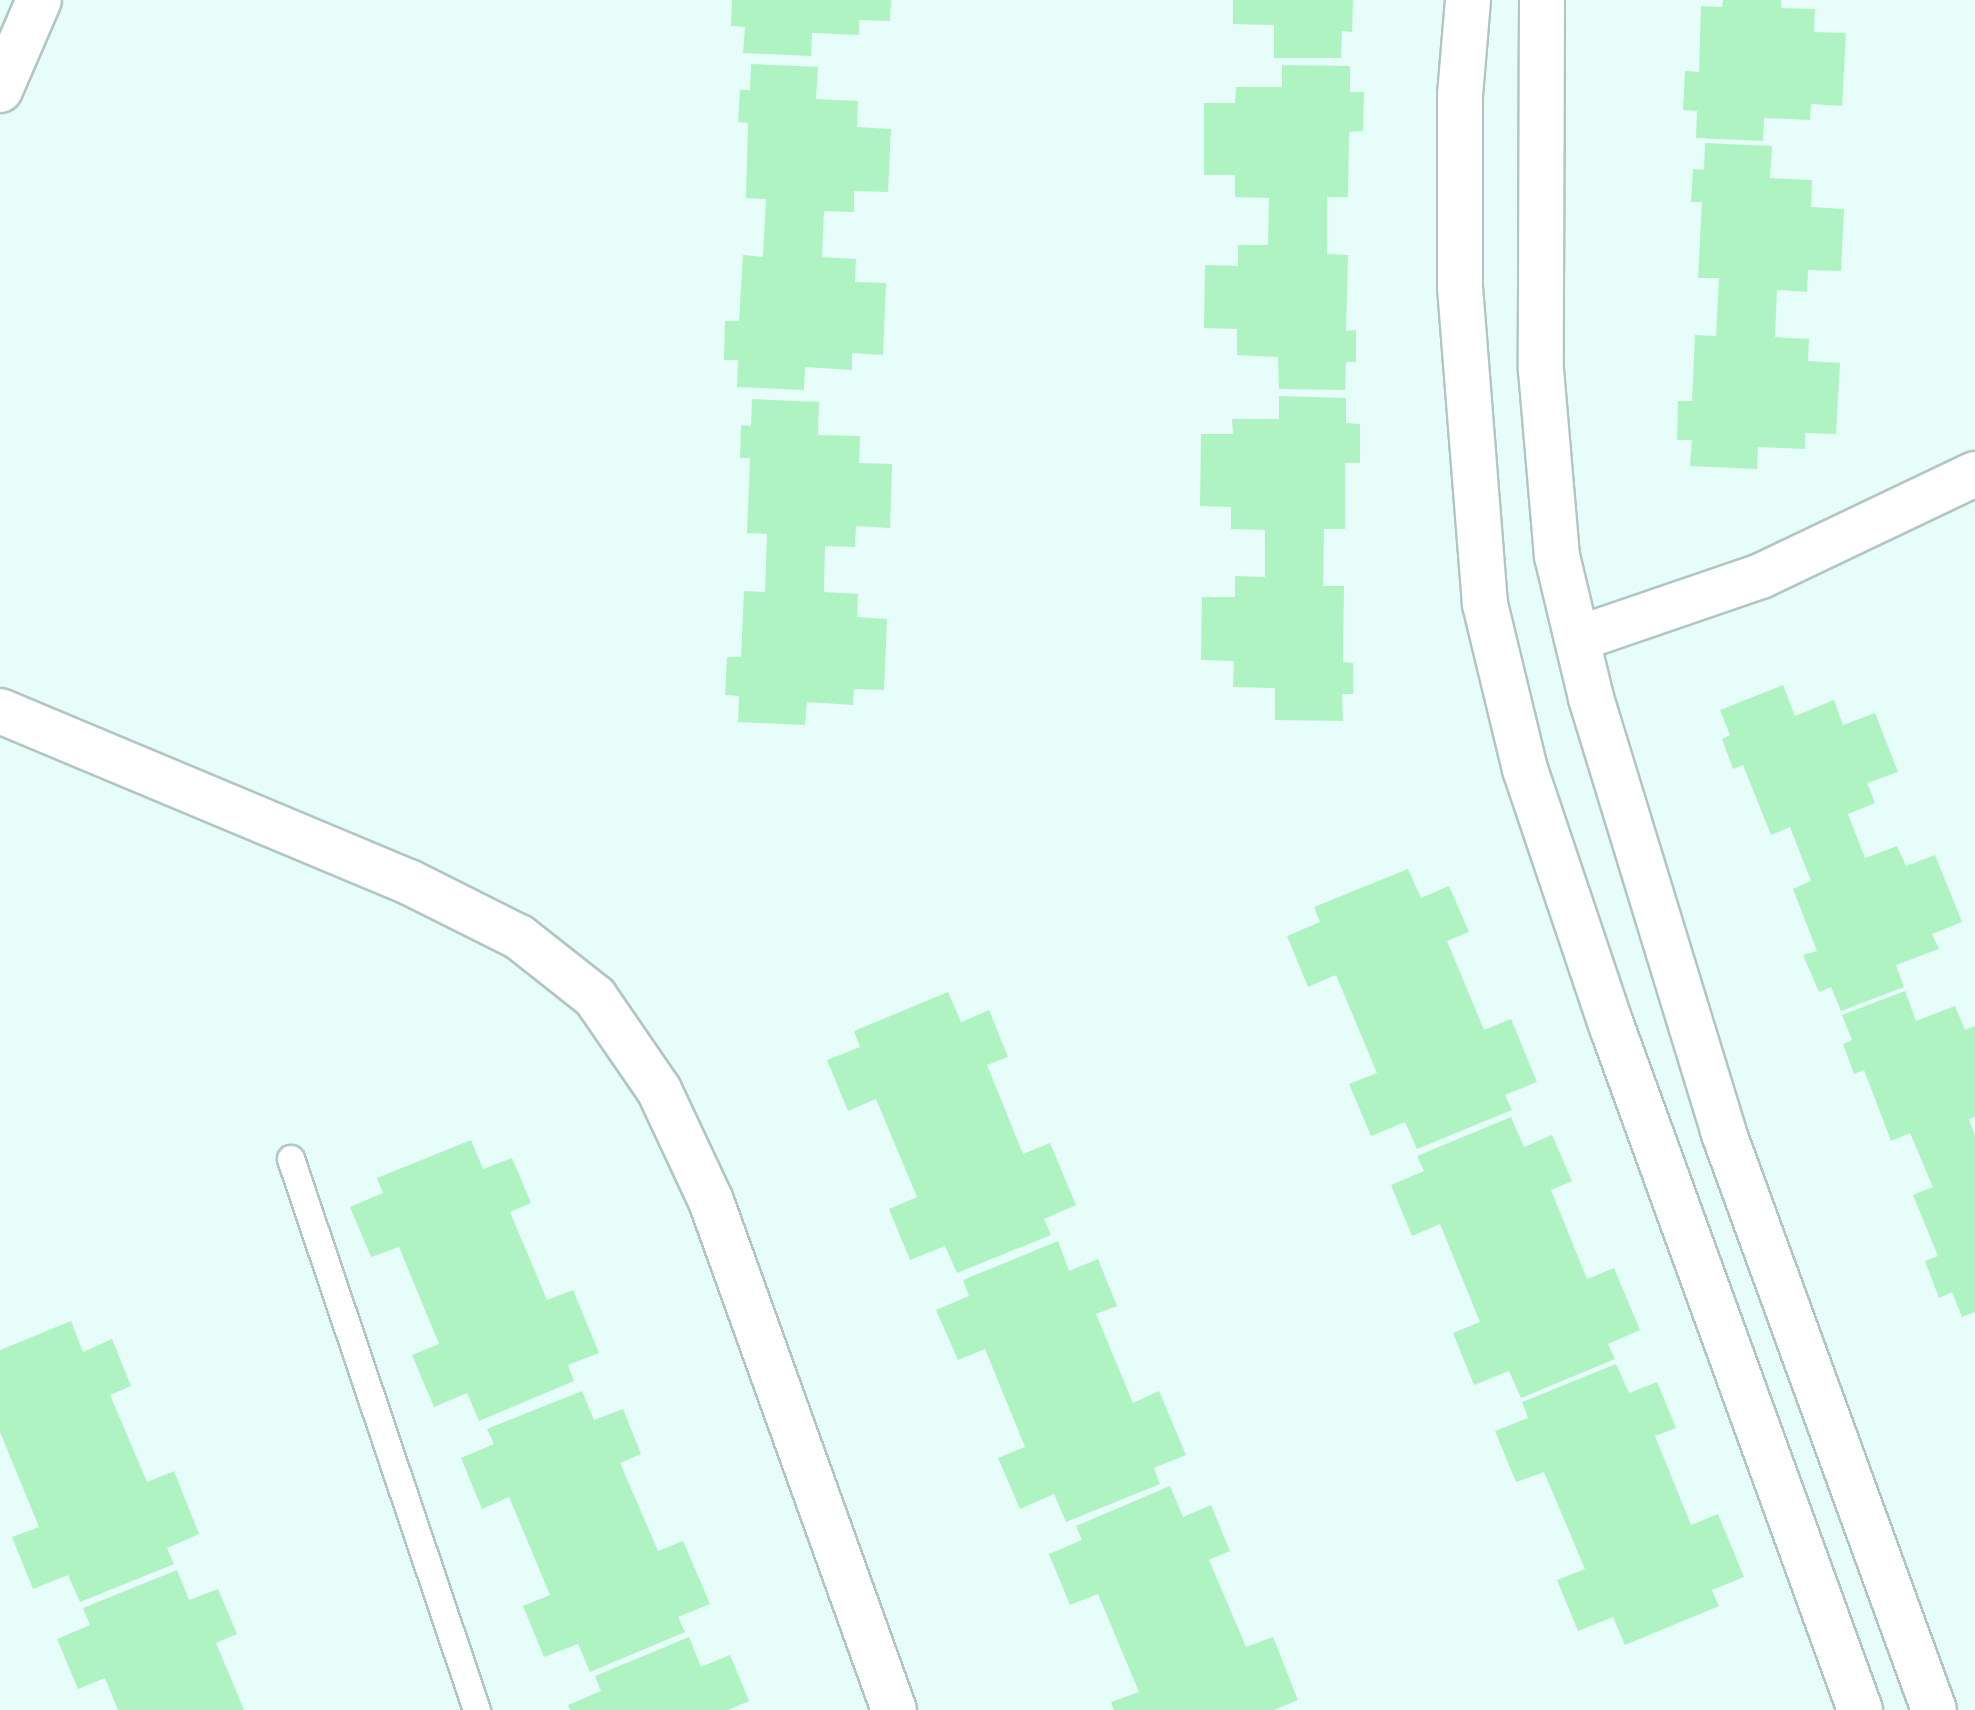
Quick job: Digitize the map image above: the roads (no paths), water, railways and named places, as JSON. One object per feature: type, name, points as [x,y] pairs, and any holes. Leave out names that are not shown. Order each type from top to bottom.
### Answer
[{"type":"street","points":[[0,90],[39,0]]},
{"type":"street","points":[[1468,0],[1460,96],[1460,287],[1485,604],[1525,769],[1607,1013],[1860,1710]]},
{"type":"street","points":[[1542,0],[1541,370],[1557,556],[1577,639],[1723,1131],[1934,1710]]},
{"type":"street","points":[[1577,639],[1761,576],[1975,474]]},
{"type":"street","points":[[0,711],[409,882],[519,937],[595,997],[659,1090],[711,1201],[894,1710]]},
{"type":"lane","points":[[291,1159],[477,1710]]}]
